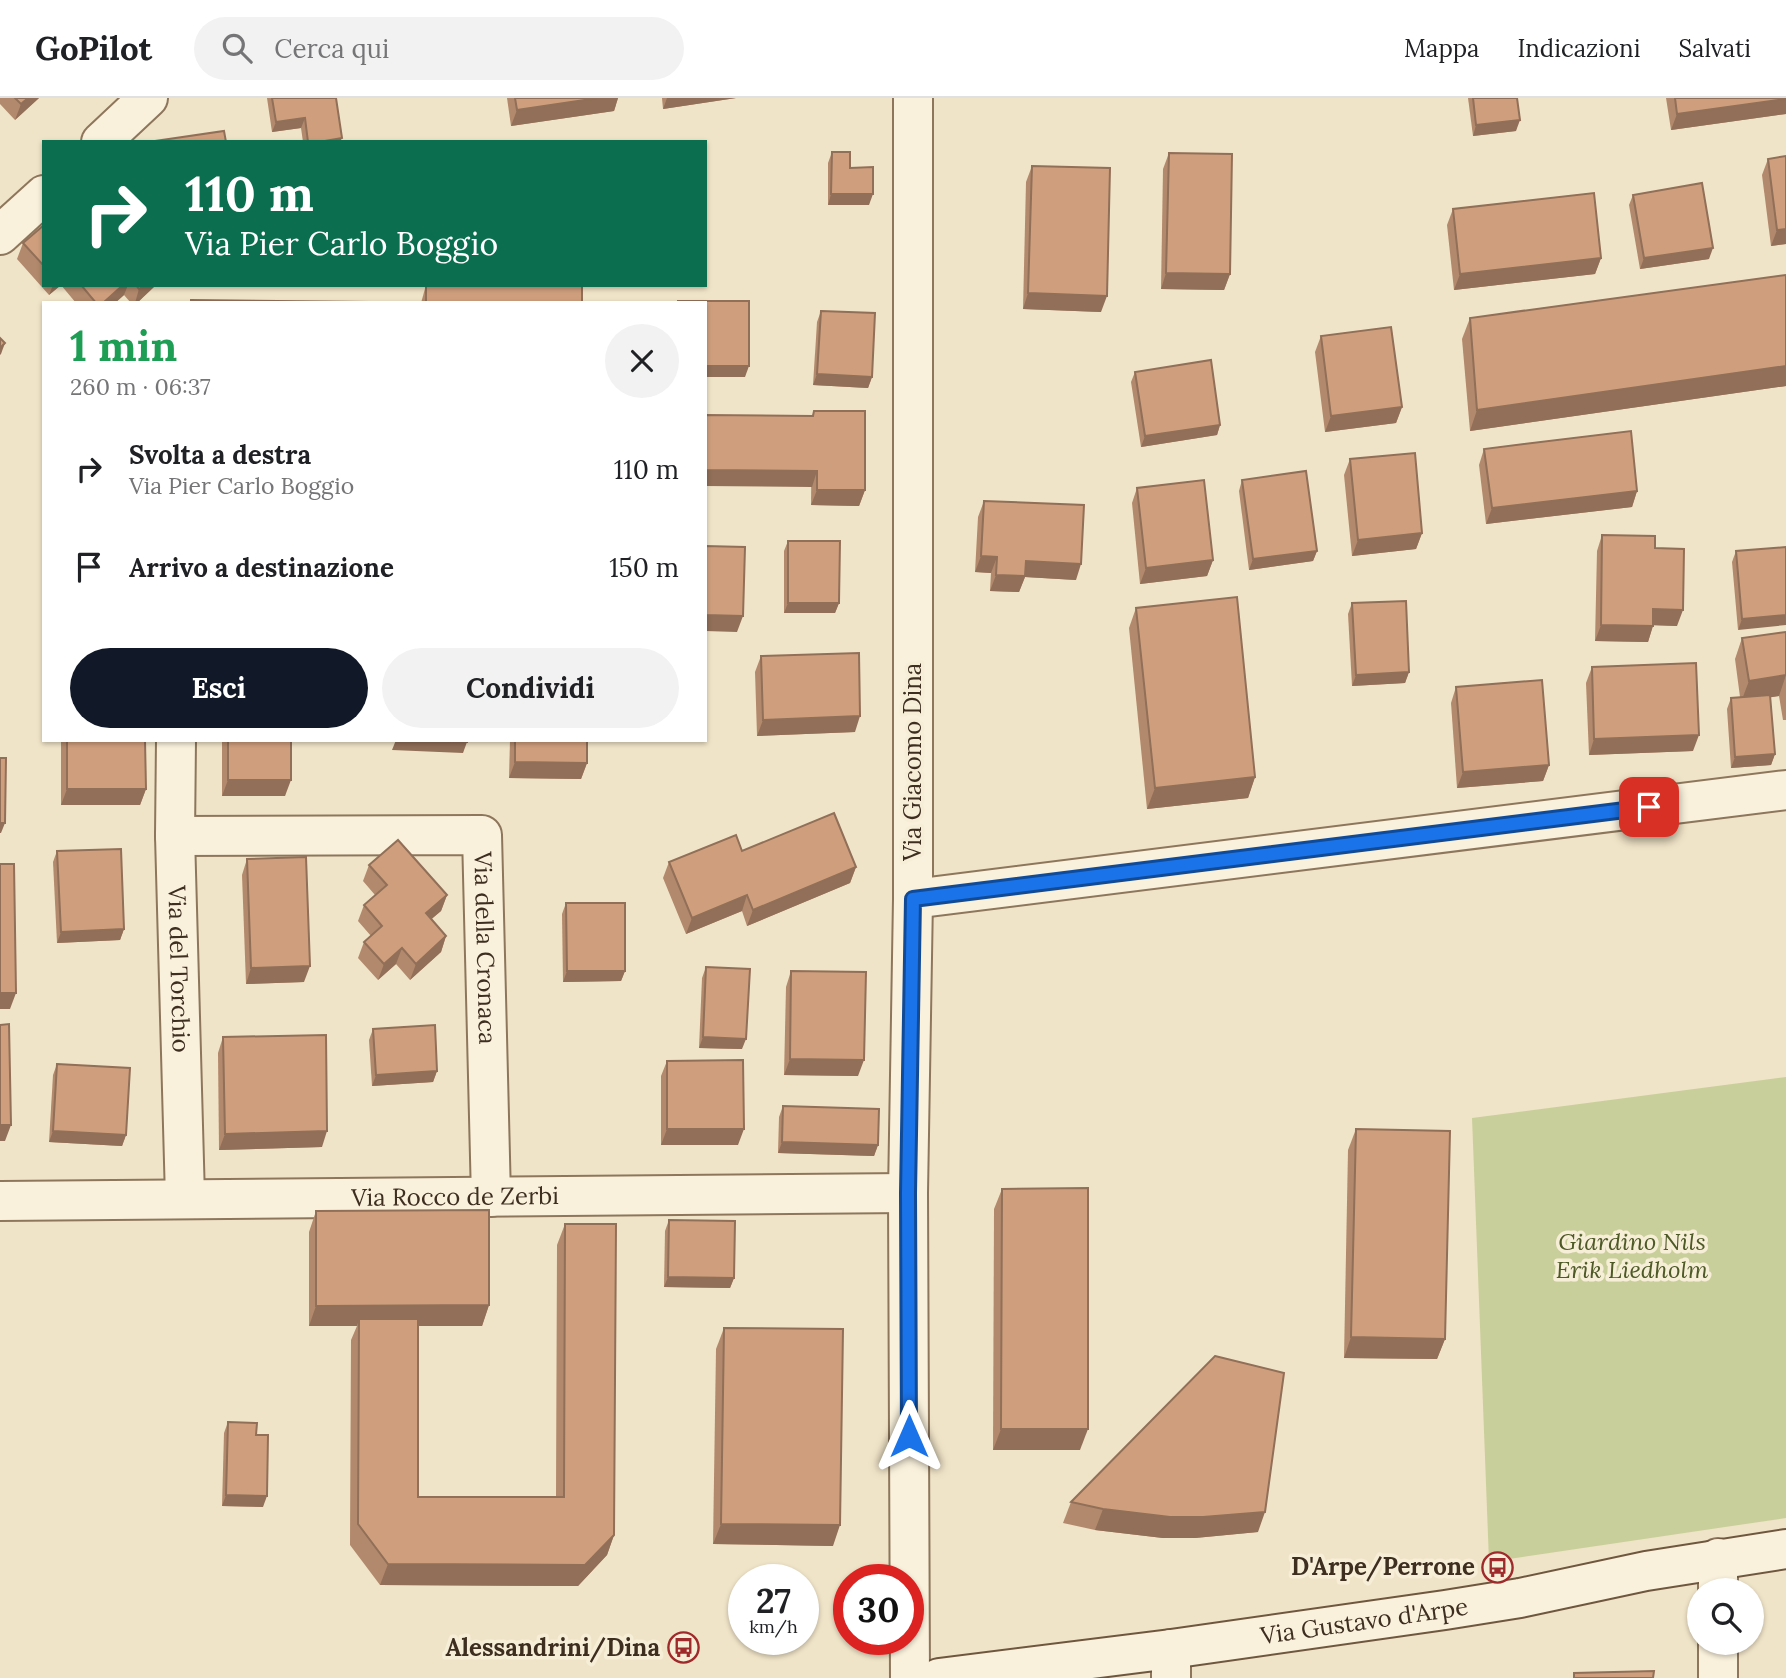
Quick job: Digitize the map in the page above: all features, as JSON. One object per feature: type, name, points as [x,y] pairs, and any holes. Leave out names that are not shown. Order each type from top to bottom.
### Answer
[{"type":"street","points":[[103,140],[148,98]]},
{"type":"street","name":"Via Giacomo Dina","points":[[910,1678],[908,1193],[913,899],[913,98]]},
{"type":"street","points":[[0,235],[42,197]]},
{"type":"street","name":"Via del Torchio","points":[[176,742],[175,836],[185,1198]]},
{"type":"street","points":[[913,899],[1786,790]]},
{"type":"street","name":"Via della Cronaca","points":[[175,836],[482,835],[491,1197]]},
{"type":"street","name":"Via Rocco de Zerbi","points":[[0,1201],[908,1193]]},
{"type":"street","name":"Via Gustavo d'Arpe","points":[[939,1678],[1171,1663],[1507,1600],[1718,1575],[1786,1549]]},
{"type":"street","points":[[1718,1655],[1718,1678]]},
{"type":"green space","name":"Giardino Nils Erik Liedholm","points":[[1786,1077],[1786,1518],[1489,1562],[1472,1118]]},
{"type":"building","points":[[15,98],[28,98],[21,104]]},
{"type":"building","points":[[272,98],[336,98],[342,138],[308,140],[305,118],[276,122]]},
{"type":"building","points":[[515,98],[598,98],[517,110]]},
{"type":"building","points":[[1473,98],[1517,98],[1520,120],[1476,125]]},
{"type":"building","points":[[1675,98],[1786,98],[1786,99],[1677,114]]},
{"type":"building","points":[[224,131],[226,140],[162,140]]},
{"type":"building","points":[[832,152],[850,152],[850,168],[873,167],[873,194],[831,194]]},
{"type":"building","points":[[1169,153],[1232,154],[1230,274],[1166,273]]},
{"type":"building","points":[[1786,156],[1786,229],[1777,230],[1768,159]]},
{"type":"building","points":[[1032,166],[1110,168],[1107,296],[1028,293]]},
{"type":"building","points":[[1702,183],[1713,248],[1644,258],[1633,195]]},
{"type":"building","points":[[1594,193],[1601,258],[1460,274],[1453,209]]},
{"type":"building","points":[[42,227],[42,264],[23,243]]},
{"type":"building","points":[[1786,275],[1786,366],[1477,410],[1470,318]]},
{"type":"building","points":[[83,287],[121,287],[105,301],[94,301]]},
{"type":"building","points":[[426,287],[582,287],[582,301],[426,301]]},
{"type":"building","points":[[191,300],[280,301],[191,301]]},
{"type":"building","points":[[707,301],[749,301],[749,366],[707,366]]},
{"type":"building","points":[[821,311],[875,313],[872,377],[817,374]]},
{"type":"building","points":[[1391,327],[1402,407],[1331,416],[1321,336]]},
{"type":"building","points":[[1211,360],[1220,425],[1145,436],[1135,372]]},
{"type":"building","points":[[814,411],[865,411],[865,490],[817,490],[817,471],[707,470],[707,415],[813,416]]},
{"type":"building","points":[[1631,431],[1637,491],[1492,508],[1484,449]]},
{"type":"building","points":[[1415,453],[1422,533],[1358,540],[1350,459]]},
{"type":"building","points":[[1306,471],[1317,551],[1253,559],[1242,480]]},
{"type":"building","points":[[1204,480],[1213,560],[1146,568],[1137,488]]},
{"type":"building","points":[[984,501],[1084,505],[1081,564],[1026,561],[1025,576],[996,575],[997,557],[981,556]]},
{"type":"building","points":[[1602,535],[1655,536],[1655,548],[1684,549],[1683,610],[1653,609],[1653,626],[1601,625]]},
{"type":"building","points":[[788,541],[840,541],[839,603],[788,603]]},
{"type":"building","points":[[707,546],[745,547],[743,616],[707,615]]},
{"type":"building","points":[[1786,547],[1786,615],[1742,619],[1736,551]]},
{"type":"building","points":[[1237,597],[1255,777],[1155,788],[1136,608]]},
{"type":"building","points":[[1406,601],[1409,672],[1356,675],[1352,603]]},
{"type":"building","points":[[1786,632],[1786,675],[1749,681],[1742,638]]},
{"type":"building","points":[[859,653],[860,716],[763,720],[761,656]]},
{"type":"building","points":[[1696,663],[1699,735],[1594,739],[1592,667]]},
{"type":"building","points":[[1542,680],[1549,765],[1463,772],[1456,687]]},
{"type":"building","points":[[1770,695],[1775,754],[1735,757],[1731,698]]},
{"type":"building","points":[[67,742],[145,742],[146,789],[67,789]]},
{"type":"building","points":[[228,742],[291,742],[291,780],[228,780]]},
{"type":"building","points":[[515,742],[587,742],[587,763],[515,762]]},
{"type":"building","points":[[0,758],[6,758],[5,823],[0,823]]},
{"type":"building","points":[[834,813],[856,867],[753,910],[747,895],[692,918],[669,862],[736,835],[742,851]]},
{"type":"building","points":[[398,840],[447,895],[426,913],[446,936],[416,964],[402,948],[384,964],[364,942],[382,926],[364,905],[387,885],[369,865]]},
{"type":"building","points":[[121,849],[124,929],[61,932],[57,851]]},
{"type":"building","points":[[306,857],[310,966],[251,968],[247,859]]},
{"type":"building","points":[[0,864],[14,864],[16,993],[0,993]]},
{"type":"building","points":[[566,903],[625,903],[625,971],[567,971]]},
{"type":"building","points":[[706,967],[750,969],[746,1039],[703,1037]]},
{"type":"building","points":[[791,971],[866,972],[864,1060],[790,1059]]},
{"type":"building","points":[[9,1024],[11,1125],[0,1125],[0,1025]]},
{"type":"building","points":[[435,1025],[437,1071],[376,1075],[373,1029]]},
{"type":"building","points":[[326,1035],[327,1131],[225,1134],[223,1037]]},
{"type":"building","points":[[743,1060],[744,1129],[667,1129],[667,1061]]},
{"type":"building","points":[[57,1064],[130,1068],[126,1135],[53,1131]]},
{"type":"building","points":[[783,1106],[879,1109],[878,1145],[782,1142]]},
{"type":"building","points":[[1356,1129],[1450,1131],[1445,1339],[1351,1337]]},
{"type":"building","points":[[1088,1188],[1088,1429],[1001,1429],[1002,1189]]},
{"type":"building","points":[[489,1210],[489,1305],[316,1306],[316,1211]]},
{"type":"building","points":[[669,1220],[735,1221],[734,1278],[668,1277]]},
{"type":"building","points":[[565,1224],[616,1224],[614,1535],[585,1565],[388,1564],[358,1524],[359,1319],[418,1319],[418,1497],[564,1497]]},
{"type":"building","points":[[724,1328],[843,1329],[840,1525],[721,1524]]},
{"type":"building","points":[[1215,1356],[1284,1373],[1265,1512],[1170,1517],[1103,1509],[1071,1502]]},
{"type":"building","points":[[228,1422],[257,1423],[256,1435],[268,1435],[267,1496],[226,1495]]},
{"type":"building","points":[[1654,1671],[1653,1678],[1574,1678],[1574,1673]]},
{"type":"place","name":"D'Arpe/Perrone","points":[[1498,1567]]},
{"type":"place","name":"Alessandrini/Dina","points":[[683,1648]]},
{"type":"route","points":[[909,1436],[908,1193],[913,899],[1649,807]]}]
